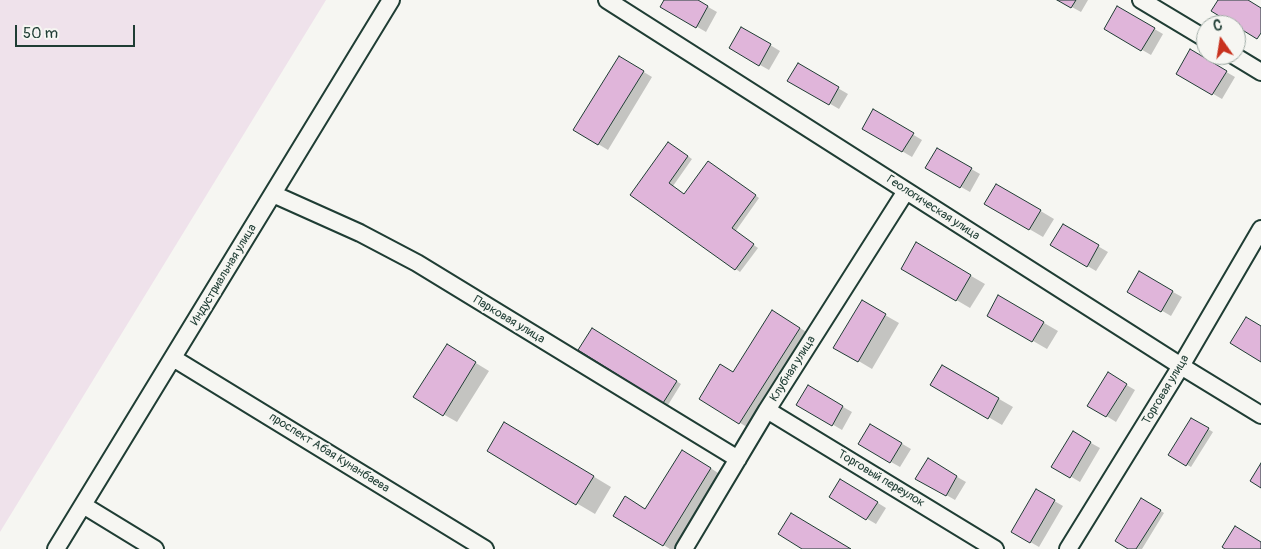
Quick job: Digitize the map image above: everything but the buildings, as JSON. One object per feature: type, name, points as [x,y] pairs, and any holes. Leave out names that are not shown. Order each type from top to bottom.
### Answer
[{"type":"street","name":"Индустриальная улица","points":[[56,549],[392,0]]},
{"type":"street","name":"Геологическая улица","points":[[607,0],[1261,415]]},
{"type":"street","points":[[1141,0],[1196,33]]},
{"type":"street","points":[[1246,63],[1261,72]]},
{"type":"street","name":"Клубная улица","points":[[684,549],[768,410],[906,191]]},
{"type":"street","name":"Парковая улица","points":[[273,194],[360,233],[417,263],[738,459]]},
{"type":"street","name":"Торговая улица","points":[[1068,549],[1181,366],[1261,229]]},
{"type":"street","name":"проспект Абая Кунанбаева","points":[[173,358],[484,549]]},
{"type":"street","name":"Торговый переулок","points":[[768,410],[995,549]]},
{"type":"street","points":[[83,505],[155,549]]},
{"type":"shaded area","points":[[0,0],[326,0],[0,532]]}]
